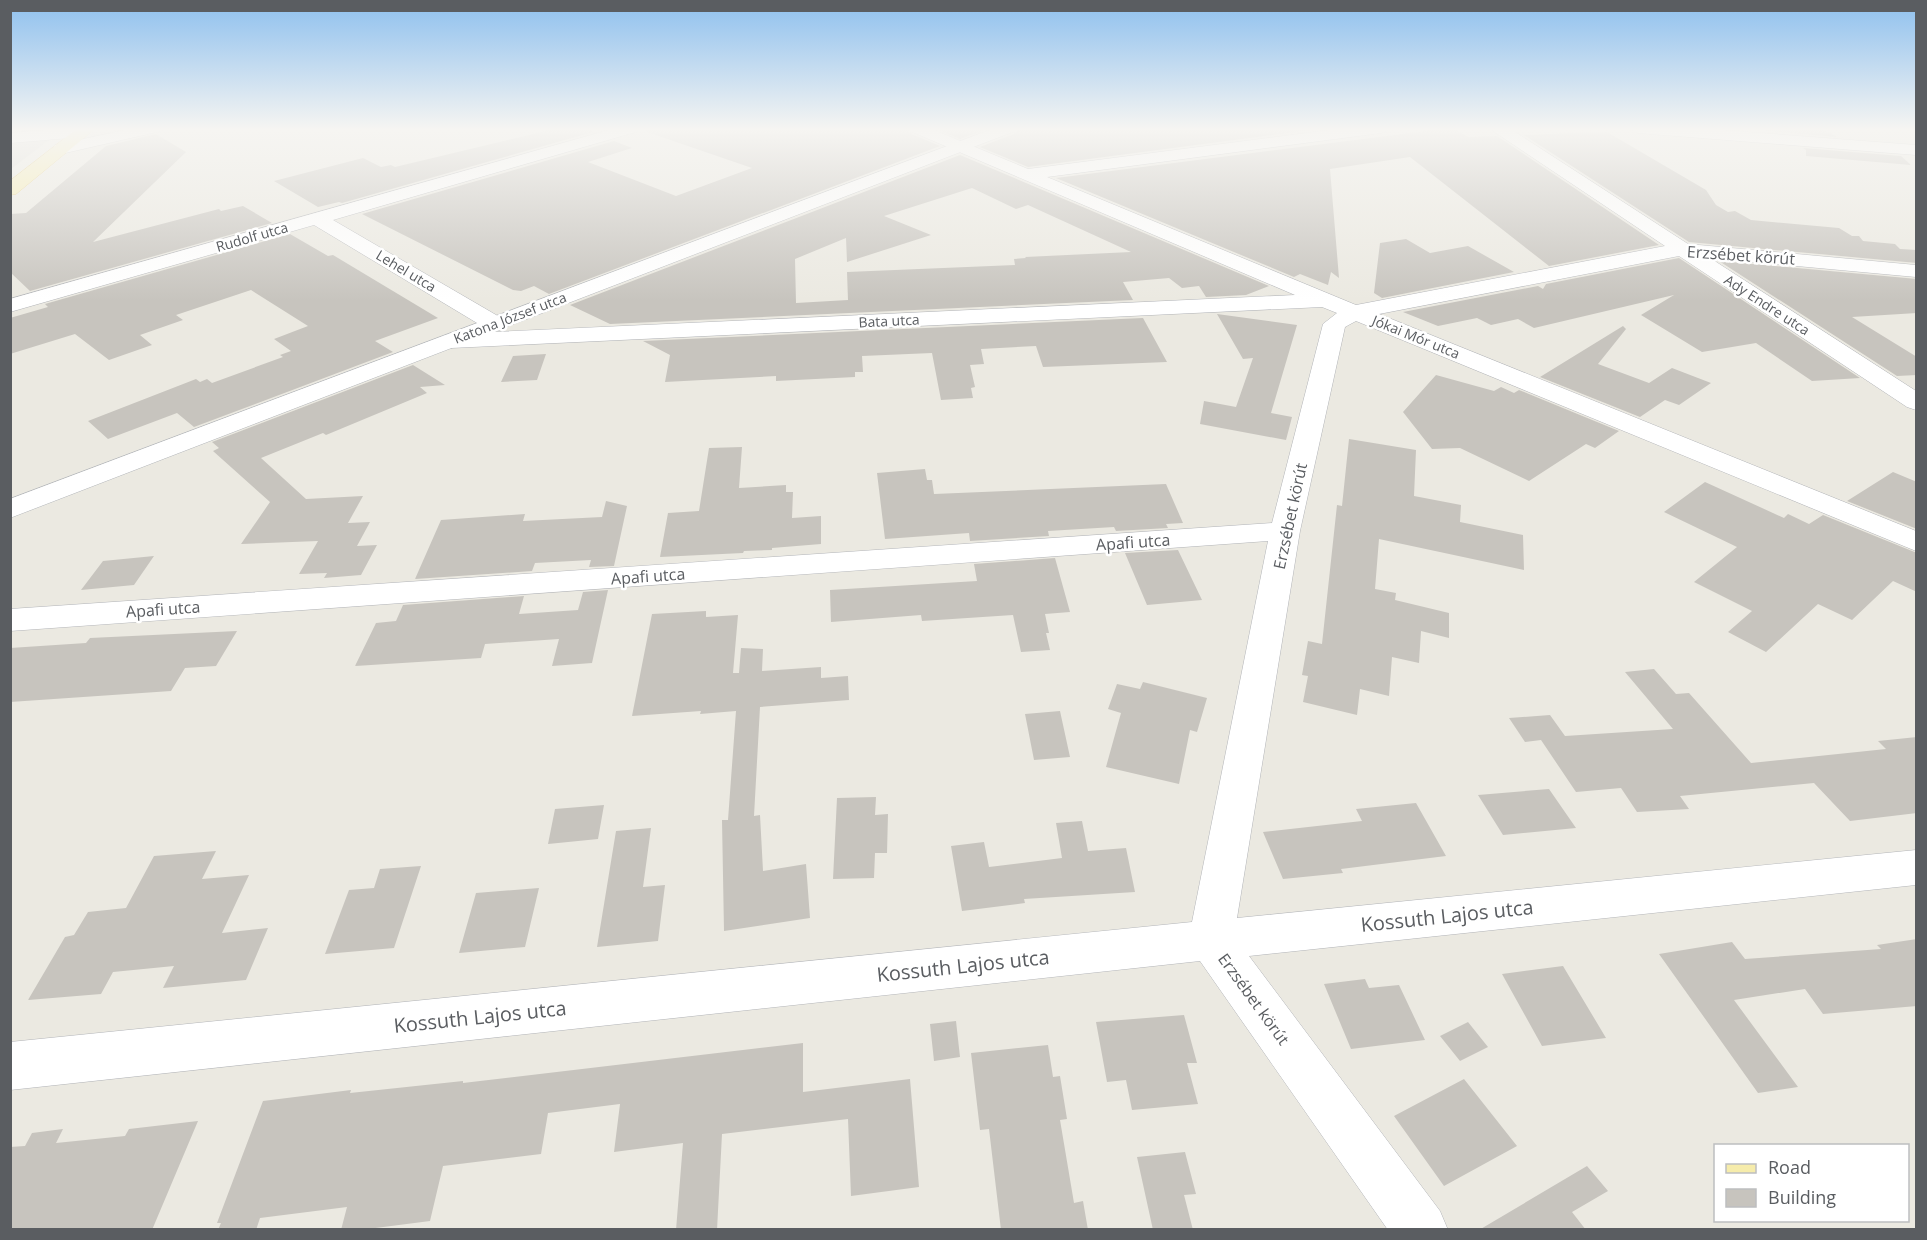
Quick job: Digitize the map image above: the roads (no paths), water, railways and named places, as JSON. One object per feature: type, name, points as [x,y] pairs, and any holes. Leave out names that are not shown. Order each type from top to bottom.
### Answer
[{"type":"street","name":"Rudolf utca","points":[[10,306],[431,186]]},
{"type":"street","name":"Katona József utca","points":[[10,509],[857,186]]},
{"type":"street","name":"Jókai Mór utca","points":[[1055,186],[1341,306],[1917,542]]},
{"type":"street","name":"Ady Endre utca","points":[[1587,186],[1917,402]]},
{"type":"street","name":"Lehel utca","points":[[316,219],[495,324]]},
{"type":"street","name":"Erzsébet körút","points":[[1421,1230],[1212,940],[1286,531],[1341,306],[1682,249],[1917,271]]},
{"type":"street","name":"Bata utca","points":[[451,341],[1341,306]]},
{"type":"street","name":"Apafi utca","points":[[10,620],[1286,531]]},
{"type":"street","name":"Kossuth Lajos utca","points":[[10,1066],[1917,868]]}]
